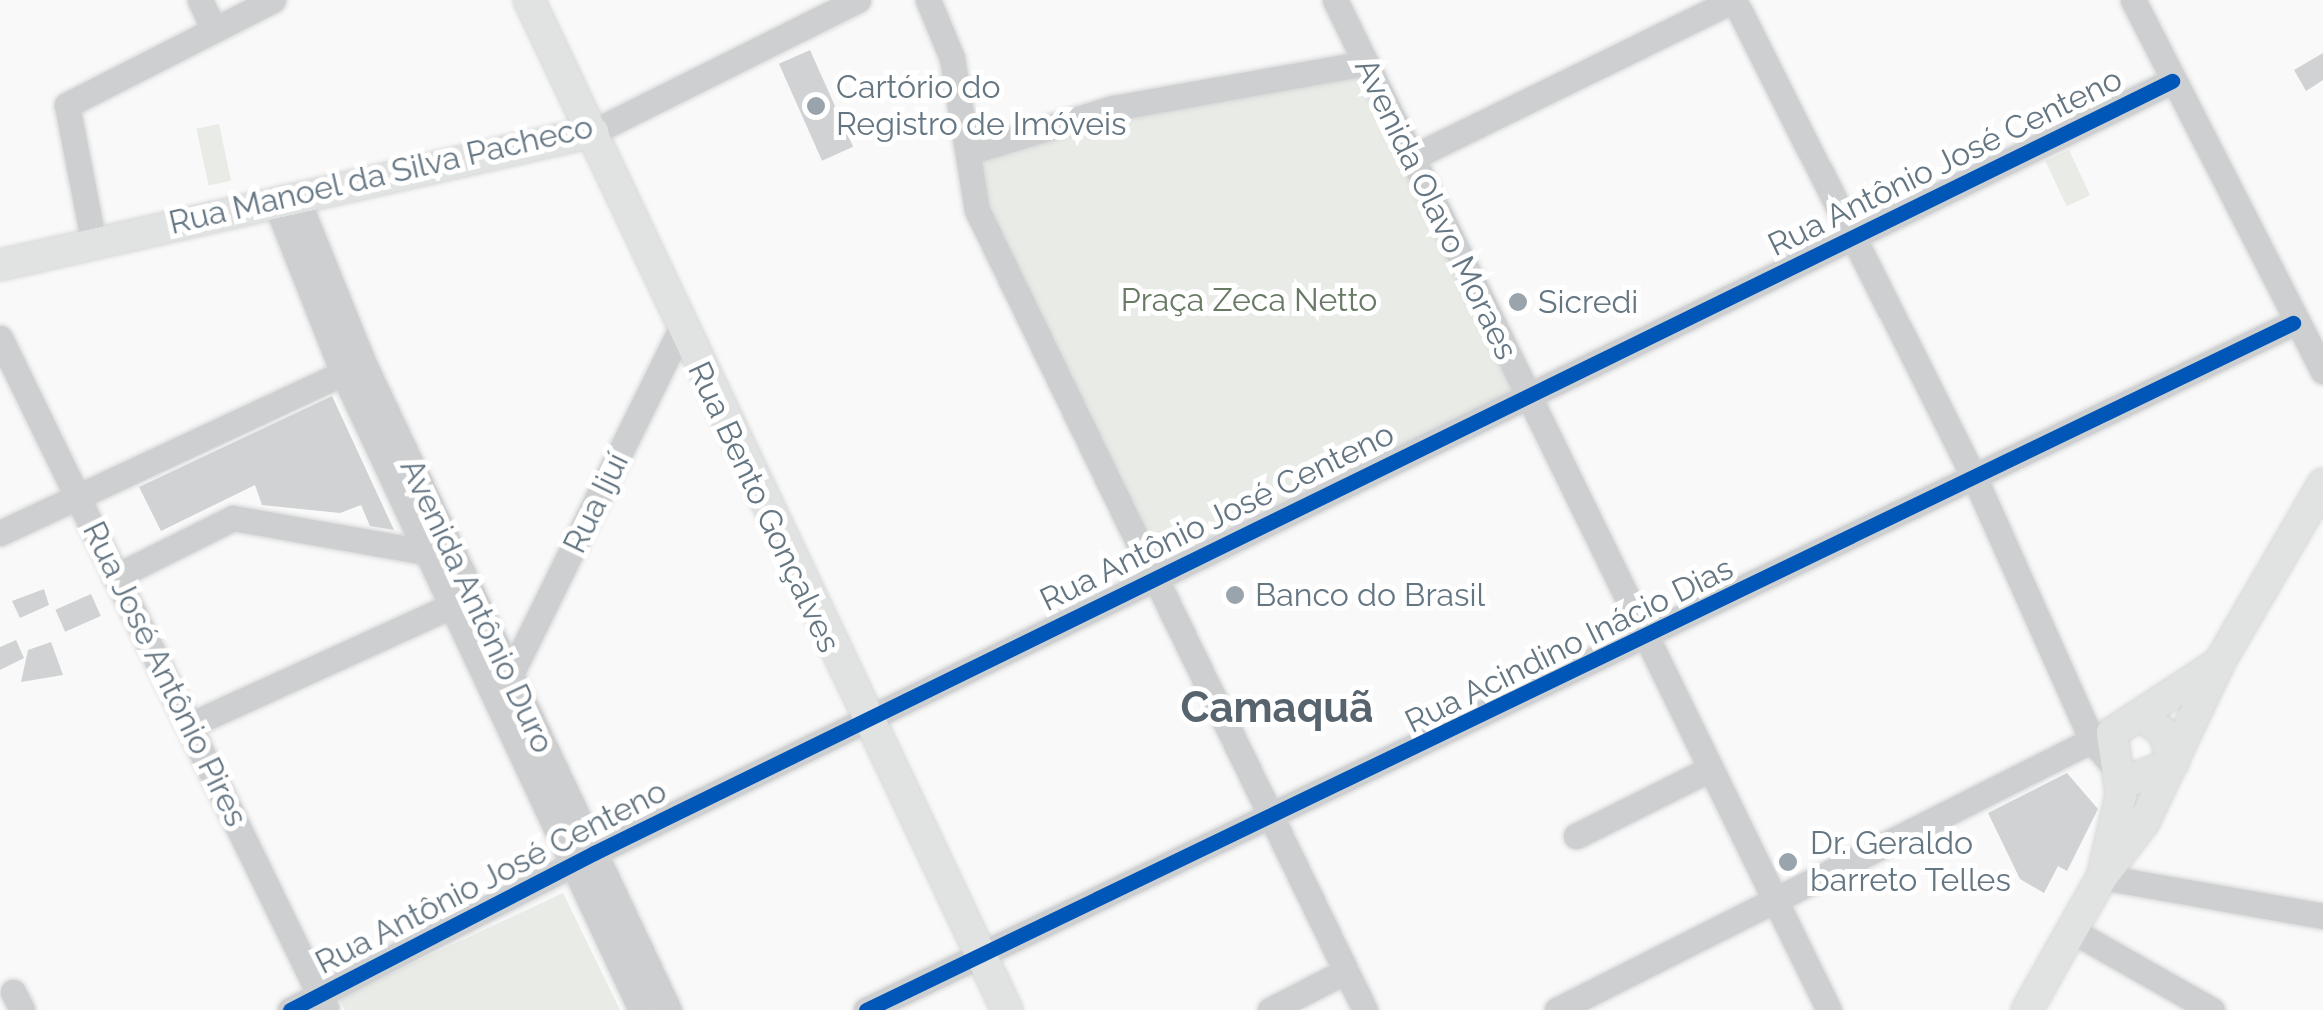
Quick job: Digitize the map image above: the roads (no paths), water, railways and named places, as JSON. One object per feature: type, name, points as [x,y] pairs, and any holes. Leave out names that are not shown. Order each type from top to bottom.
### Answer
[{"type":"main road","name":"Rua Bento Gonçalves","points":[[528,0],[593,132],[680,330],[1007,1010]]},
{"type":"main road","name":"Rua Manoel da Silva Pacheco","points":[[0,265],[93,239],[593,132]]},
{"type":"main road","points":[[2027,1010],[2102,876],[2128,850],[2219,663],[2323,484]]},
{"type":"main road","points":[[2102,876],[2119,811],[2119,772],[2110,747],[2117,728],[2219,663]]},
{"type":"main road","points":[[2117,728],[2164,733],[2172,762]]},
{"type":"main road","points":[[2119,772],[2143,777],[2172,762]]},
{"type":"street","points":[[200,0],[213,28]]},
{"type":"street","points":[[93,239],[67,105],[273,0]]},
{"type":"street","name":"Rua Manoel da Silva Pacheco","points":[[593,132],[858,0]]},
{"type":"street","points":[[928,0],[952,58],[977,210],[1153,580],[1365,1010]]},
{"type":"street","name":"Avenida Olavo Moraes","points":[[1336,0],[1644,640],[1829,1010]]},
{"type":"street","points":[[1412,158],[1734,0],[1976,481],[2117,728],[1557,1010]]},
{"type":"street","points":[[2133,0],[2294,322],[2323,370]]},
{"type":"street","points":[[969,152],[1113,108],[1366,63]]},
{"type":"street","name":"Rua Antônio José Centeno","points":[[290,1010],[324,1002],[582,859],[1524,394],[1852,240],[2172,81]]},
{"type":"street","name":"Avenida Antônio Duro","points":[[285,198],[353,368],[460,602],[582,859],[669,1010]]},
{"type":"street","name":"Rua Acindino Inácio Dias","points":[[866,1010],[1976,481],[2294,322]]},
{"type":"street","name":"Rua Ijuí","points":[[510,676],[680,330]]},
{"type":"street","name":"Rua José Antônio Pires","points":[[0,338],[116,578],[192,724],[324,1002]]},
{"type":"street","points":[[0,532],[353,368]]},
{"type":"street","points":[[116,578],[233,518],[438,553]]},
{"type":"street","points":[[192,724],[460,602]]},
{"type":"street","name":"Avenida Antônio Duro","points":[[460,602],[510,676],[641,1010]]},
{"type":"street","points":[[1576,836],[1708,770]]},
{"type":"street","points":[[2102,876],[2323,916]]},
{"type":"street","points":[[2071,930],[2212,1010]]},
{"type":"street","points":[[1270,1010],[1310,1001],[1346,971]]},
{"type":"place","name":"Cartório do Registro de Imóveis","points":[[816,106]]},
{"type":"place","name":"Sicredi","points":[[1518,302]]},
{"type":"place","name":"Banco do Brasil","points":[[1235,595]]},
{"type":"place","name":"Dr. Geraldo barreto Telles","points":[[1788,862]]},
{"type":"district","name":"Camaquã","points":[[1277,708]]},
{"type":"park label","name":"Praça Zeca Netto","points":[[1249,300]]}]
